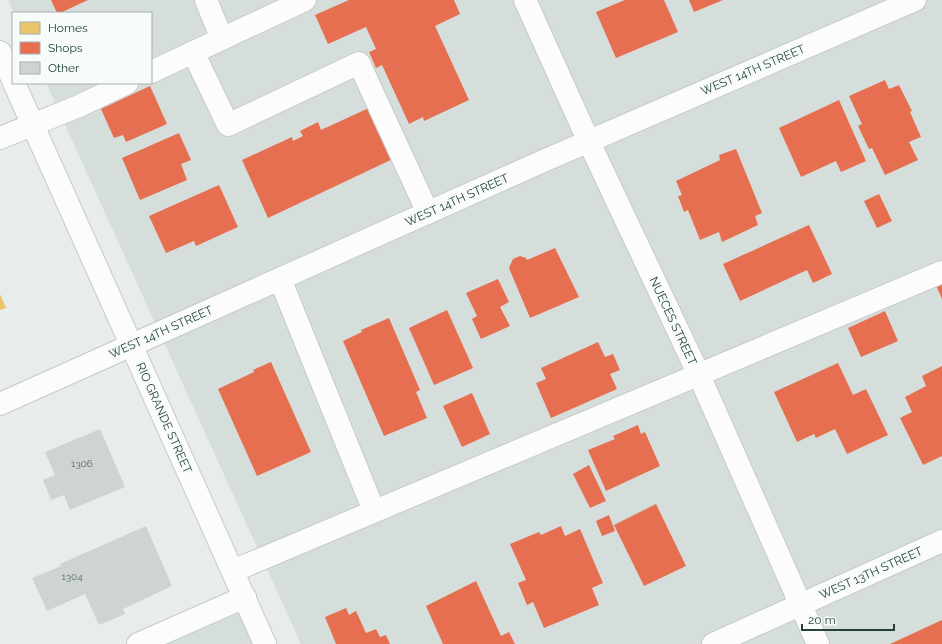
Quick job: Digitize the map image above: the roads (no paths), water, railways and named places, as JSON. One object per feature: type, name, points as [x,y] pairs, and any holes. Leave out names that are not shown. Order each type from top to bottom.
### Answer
[{"type":"street","points":[[206,0],[222,39]]},
{"type":"street","points":[[152,72],[305,0]]},
{"type":"street","name":"NUECES STREET","points":[[525,0],[589,142],[699,375],[818,644]]},
{"type":"street","name":"WEST 14TH STREET","points":[[0,404],[428,213],[915,0]]},
{"type":"street","name":"RIO GRANDE STREET","points":[[0,52],[12,78]]},
{"type":"street","points":[[193,52],[228,125],[359,63],[428,213]]},
{"type":"street","name":"RIO GRANDE STREET","points":[[15,84],[265,644]]},
{"type":"street","points":[[0,138],[79,106],[125,84]]},
{"type":"street","points":[[233,571],[942,272]]},
{"type":"street","points":[[280,279],[374,511]]},
{"type":"street","name":"WEST 13TH STREET","points":[[713,644],[942,541]]},
{"type":"street","points":[[138,644],[245,597]]}]
